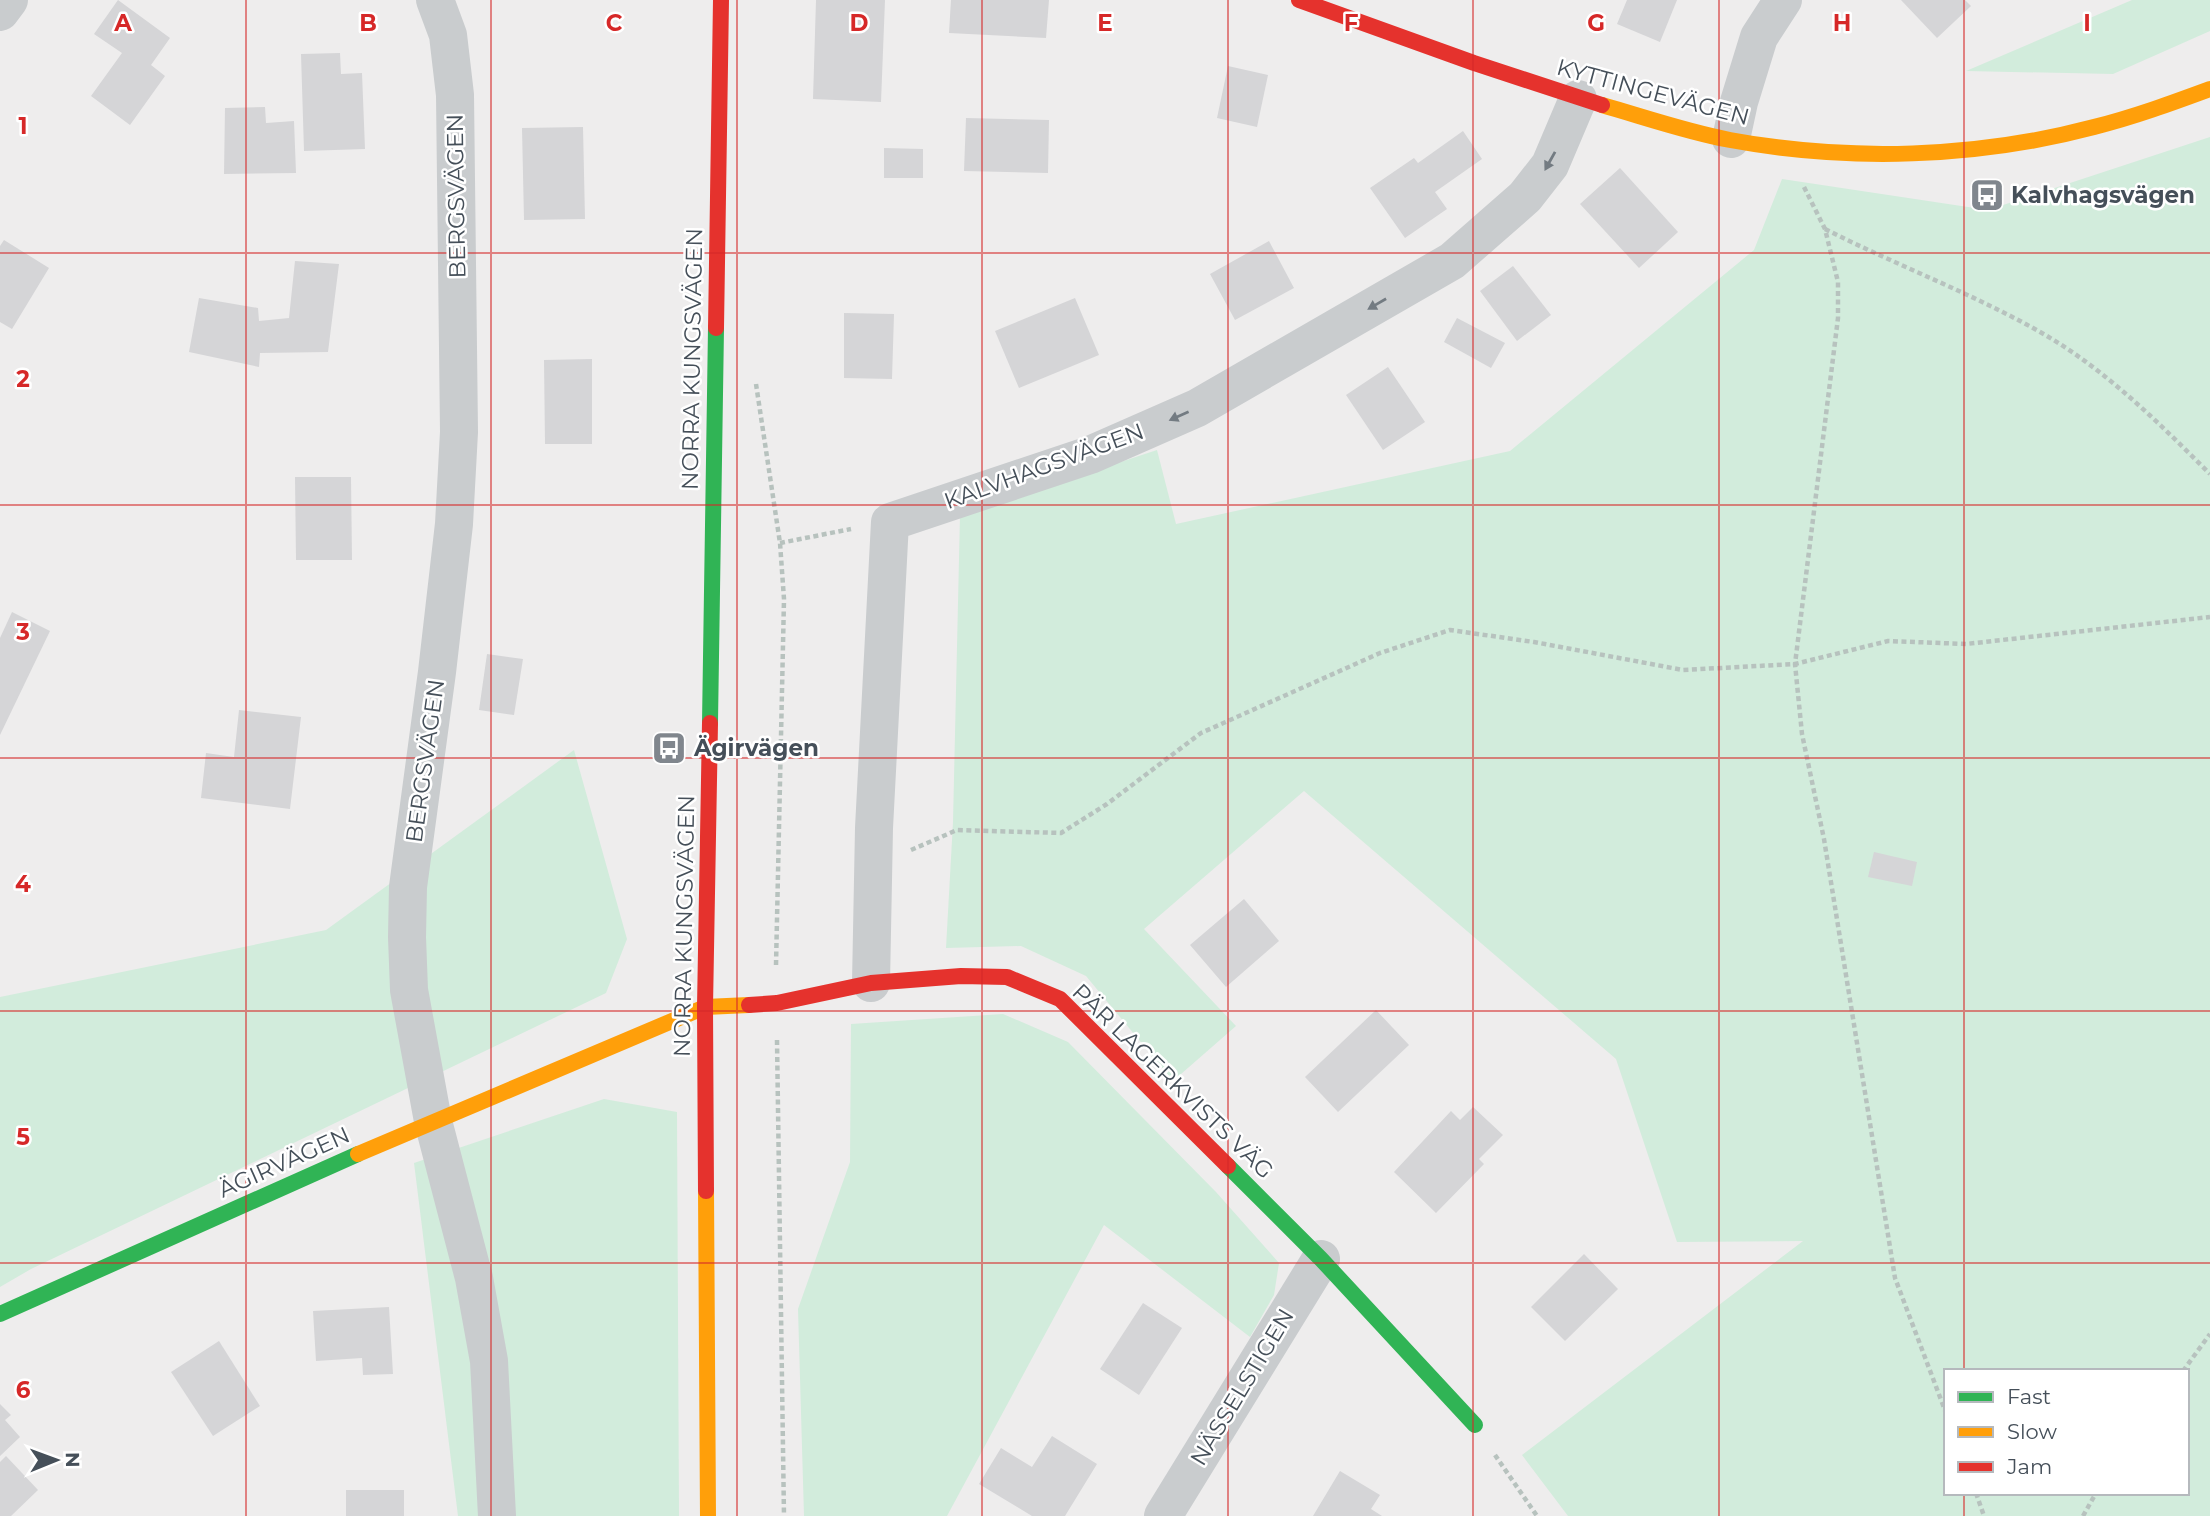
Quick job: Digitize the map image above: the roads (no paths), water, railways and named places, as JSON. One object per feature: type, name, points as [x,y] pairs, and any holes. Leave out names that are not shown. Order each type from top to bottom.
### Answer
[{"type":"street","points":[[0,12],[9,0]]},
{"type":"street","name":"BERGSVÄGEN","points":[[435,0],[448,35],[455,95],[459,432],[454,524],[408,887],[407,937],[410,990],[433,1121],[474,1279],[489,1362],[497,1516]]},
{"type":"street","name":"NORRA KUNGSVÄGEN","points":[[708,1516],[705,1007],[720,0]]},
{"type":"street","name":"KYTTINGEVÄGEN","points":[[1299,0],[1578,99],[1731,139],[1804,149],[1891,154],[1981,149],[2070,134],[2157,110],[2210,89]]},
{"type":"street","points":[[1731,139],[1759,37],[1783,0]]},
{"type":"street","name":"KALVHAGSVÄGEN","points":[[872,983],[874,818],[890,522],[1090,455],[1197,408],[1452,261],[1525,197],[1550,165],[1578,99]]},
{"type":"street","name":"PÄR LAGERKVISTS VÄG","points":[[705,1007],[777,1003],[872,983],[961,976],[1007,977],[1060,999],[1321,1259],[1475,1425]]},
{"type":"street","name":"ÄGIRVÄGEN","points":[[0,1314],[433,1121],[705,1007]]},
{"type":"street","name":"NÄSSELSTIGEN","points":[[1163,1516],[1321,1259]]},
{"type":"place","name":"Kalvhagsvägen","points":[[1987,195]]},
{"type":"place","name":"Ägirvägen","points":[[669,748]]}]
